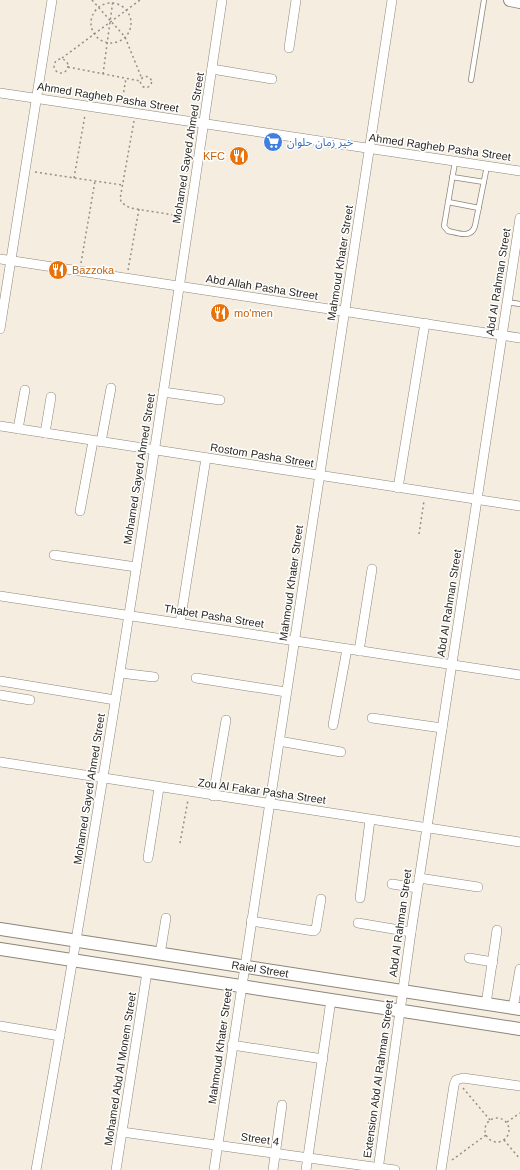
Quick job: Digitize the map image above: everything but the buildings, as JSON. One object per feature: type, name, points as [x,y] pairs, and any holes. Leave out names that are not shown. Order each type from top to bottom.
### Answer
[{"type":"street","points":[[0,329],[52,0]]},
{"type":"street","name":"Mohamed Sayed Ahmed Street","points":[[36,1170],[74,961],[104,779],[222,0]]},
{"type":"street","points":[[289,48],[296,0]]},
{"type":"street","name":"Mahmoud Khater Street","points":[[214,1170],[318,475],[392,0]]},
{"type":"street","points":[[510,0],[520,2]]},
{"type":"street","points":[[212,69],[272,79]]},
{"type":"street","name":"Ahmed Ragheb Pasha Street","points":[[0,93],[520,171]]},
{"type":"street","name":"Abd Al Rahman Street","points":[[402,991],[520,218]]},
{"type":"street","name":"Abd Allah Pasha Street","points":[[0,259],[520,338]]},
{"type":"street","points":[[398,488],[425,324]]},
{"type":"street","points":[[80,511],[111,388]]},
{"type":"street","points":[[18,429],[25,390]]},
{"type":"street","points":[[163,392],[220,400]]},
{"type":"street","points":[[45,433],[51,397]]},
{"type":"street","name":"Rostom Pasha Street","points":[[0,426],[520,506]]},
{"type":"street","points":[[180,623],[206,458]]},
{"type":"street","points":[[54,555],[136,567]]},
{"type":"street","points":[[359,650],[372,569]]},
{"type":"street","name":"Thabet Pasha Street","points":[[0,596],[520,675]]},
{"type":"street","points":[[333,725],[347,649]]},
{"type":"street","points":[[120,673],[154,677]]},
{"type":"street","points":[[196,678],[286,692]]},
{"type":"street","points":[[0,681],[115,700]]},
{"type":"street","points":[[0,695],[30,700]]},
{"type":"street","points":[[372,718],[442,728]]},
{"type":"street","points":[[213,796],[226,720]]},
{"type":"street","points":[[279,741],[341,752]]},
{"type":"street","name":"Zou Al Fakar Pasha Street","points":[[0,762],[189,793],[520,842]]},
{"type":"street","points":[[148,858],[159,788]]},
{"type":"street","points":[[360,898],[370,820]]},
{"type":"street","points":[[419,878],[478,887]]},
{"type":"street","points":[[392,884],[417,888]]},
{"type":"street","points":[[251,920],[314,931],[316,929],[321,899]]},
{"type":"street","points":[[160,954],[166,918]]},
{"type":"street","points":[[358,923],[410,932]]},
{"type":"street","name":"Raiel Street","points":[[0,929],[517,1008]]},
{"type":"street","points":[[486,1004],[497,930]]},
{"type":"street","name":"Raiel Street","points":[[0,949],[520,1029]]},
{"type":"street","points":[[469,958],[492,962]]},
{"type":"street","points":[[517,1008],[520,969]]},
{"type":"street","name":"Mohamed Abd Al Monem Street","points":[[116,1170],[147,972]]},
{"type":"street","name":"Extension Abd Al Rahman Street","points":[[378,1169],[402,991]]},
{"type":"street","points":[[413,1013],[416,993]]},
{"type":"street","points":[[306,1170],[331,1000]]},
{"type":"street","points":[[0,1026],[60,1036]]},
{"type":"street","points":[[232,1045],[323,1059]]},
{"type":"street","points":[[441,1169],[456,1080],[461,1078],[520,1086]]},
{"type":"street","points":[[273,1170],[282,1105]]},
{"type":"street","name":"Street 4","points":[[122,1132],[378,1169],[395,1170]]},
{"type":"lane","points":[[471,80],[484,0]]},
{"type":"lane","points":[[455,162],[444,226],[448,231],[468,235],[476,226],[486,166]]},
{"type":"lane","points":[[452,177],[484,182]]},
{"type":"lane","points":[[448,202],[479,208]]},
{"type":"lane","points":[[507,302],[520,304]]},
{"type":"path","points":[[92,0],[125,37],[142,79]]},
{"type":"path","points":[[103,74],[113,0]]},
{"type":"path","points":[[68,67],[62,73],[56,71],[54,62],[59,58],[62,58],[140,0]]},
{"type":"path","points":[[113,3],[126,10],[131,24],[125,37],[120,41],[108,43],[97,38],[93,34],[91,28],[92,17],[98,7],[113,3]]},
{"type":"path","points":[[62,58],[66,60],[68,67]]},
{"type":"path","points":[[68,67],[140,81],[145,88],[150,86],[149,78],[147,77],[140,81]]},
{"type":"path","points":[[120,111],[126,78]]},
{"type":"path","points":[[74,178],[86,106]]},
{"type":"path","points":[[135,113],[120,199],[122,203],[125,207],[189,218]]},
{"type":"path","points":[[25,171],[123,185]]},
{"type":"path","points":[[79,271],[95,181]]},
{"type":"path","points":[[127,278],[139,209]]},
{"type":"path","points":[[419,534],[425,492]]},
{"type":"path","points":[[180,843],[189,793]]},
{"type":"path","points":[[456,1080],[490,1120]]},
{"type":"path","points":[[507,1122],[520,1113]]},
{"type":"path","points":[[497,1118],[507,1122],[510,1131],[504,1140],[496,1142],[492,1141],[486,1135],[486,1127],[490,1120],[497,1118]]},
{"type":"path","points":[[441,1169],[486,1135]]},
{"type":"path","points":[[504,1140],[520,1159]]},
{"type":"place","name":"خير زمان حلوان","points":[[273,142]]},
{"type":"place","name":"KFC","points":[[239,156]]},
{"type":"place","name":"Bazzoka","points":[[58,270]]},
{"type":"place","name":"mo'men","points":[[220,313]]}]
